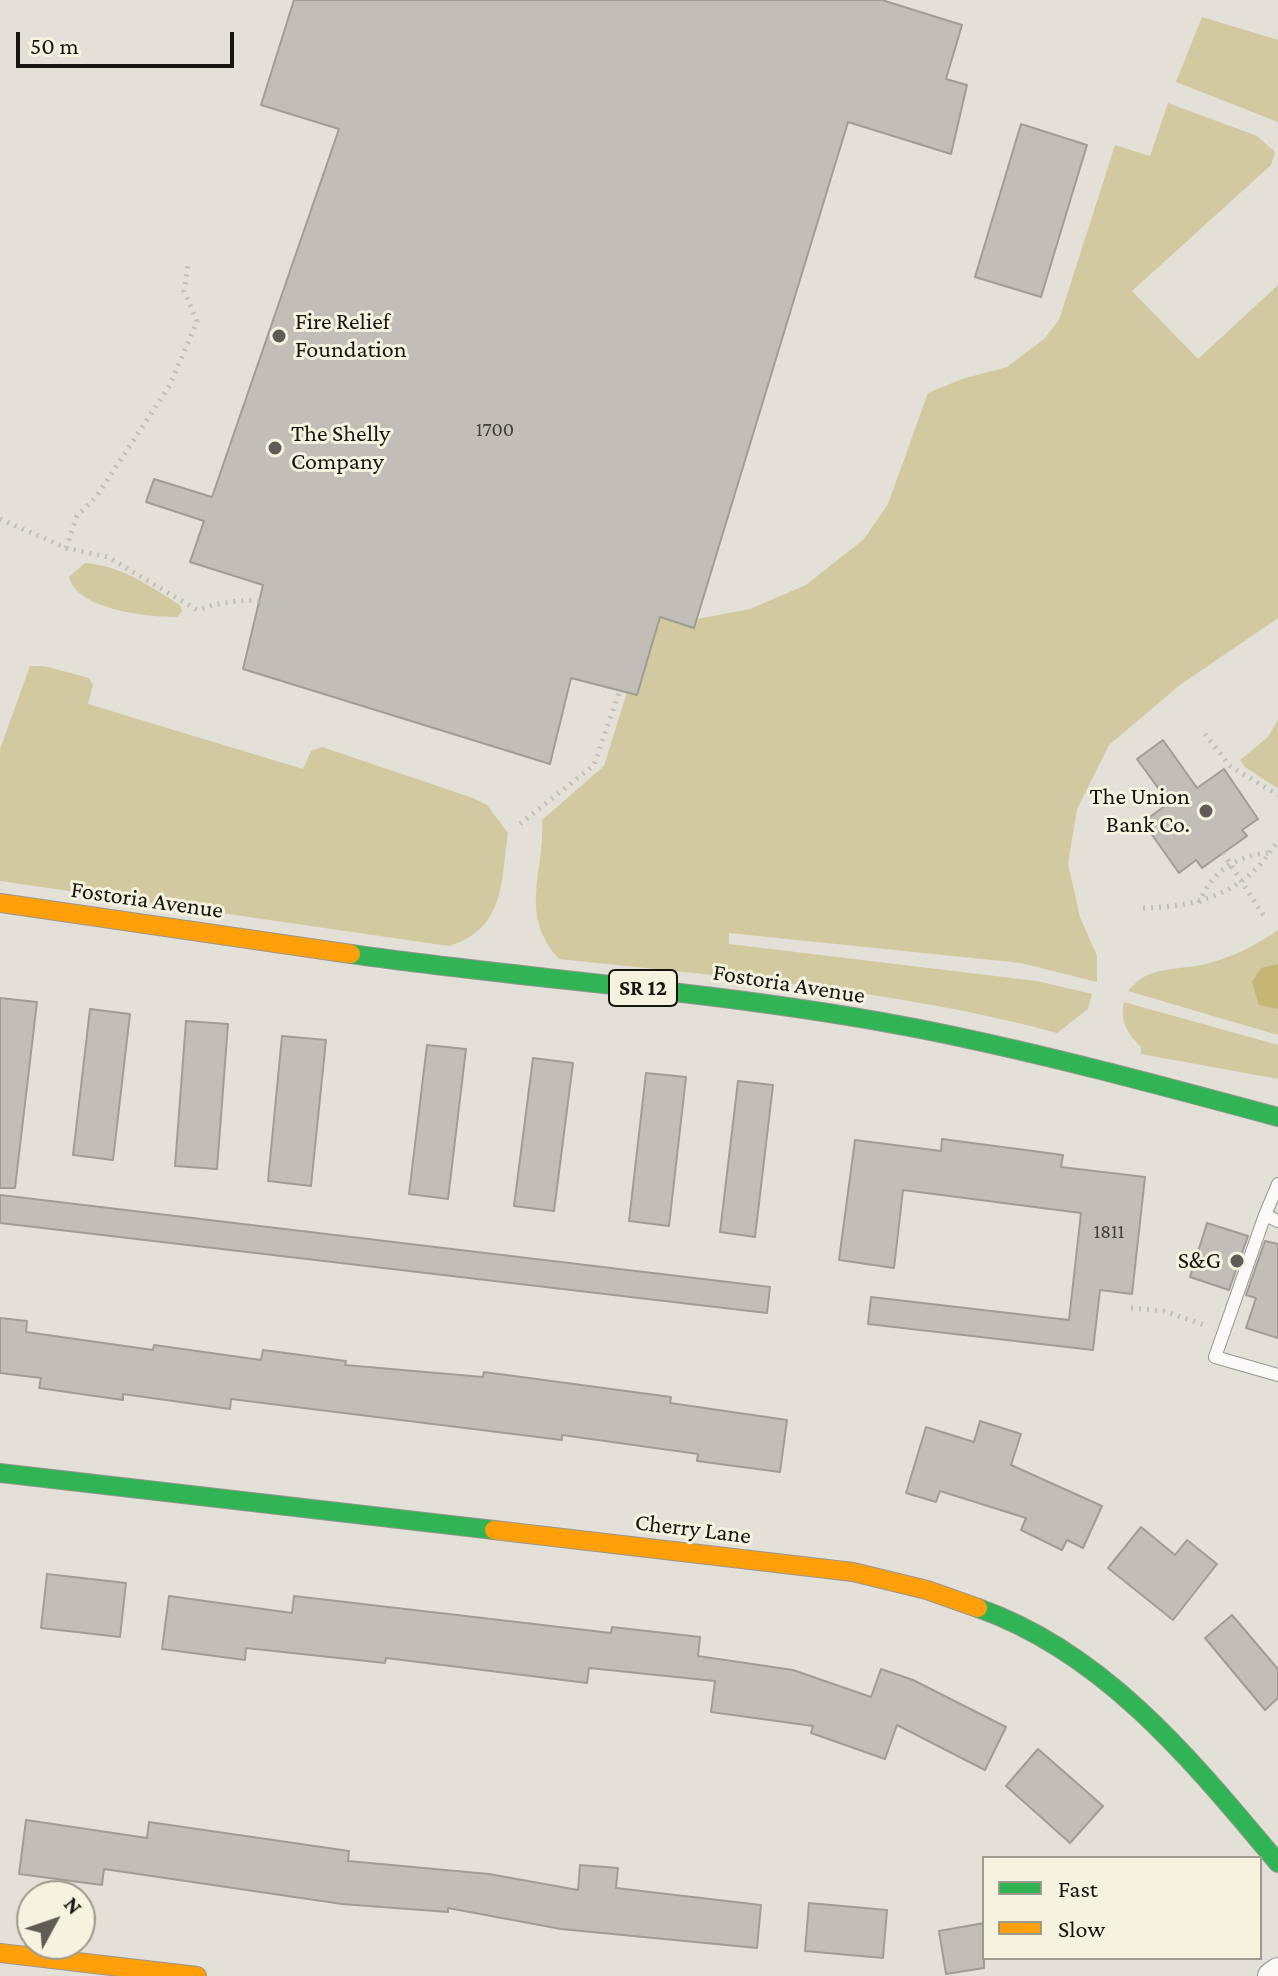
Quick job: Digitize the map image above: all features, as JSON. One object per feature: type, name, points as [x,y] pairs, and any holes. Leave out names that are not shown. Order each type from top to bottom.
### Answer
[{"type":"street","name":"Fostoria Avenue","points":[[0,903],[381,958],[741,1001],[919,1029],[1090,1067],[1278,1117]]},
{"type":"street","name":"Cherry Lane","points":[[0,1473],[853,1572],[938,1592],[979,1606],[1057,1643],[1127,1695],[1194,1763],[1278,1863]]},
{"type":"street","points":[[0,1953],[197,1976]]},
{"type":"street","points":[[1271,1976],[1278,1971]]},
{"type":"lane","points":[[1278,1184],[1215,1357],[1278,1375]]},
{"type":"lane","points":[[1265,1215],[1278,1221]]},
{"type":"path","points":[[66,548],[77,516],[96,497],[170,385],[197,321],[184,291],[188,265]]},
{"type":"path","points":[[0,519],[66,548],[108,557],[197,610],[228,600],[260,598],[289,607]]},
{"type":"path","points":[[520,824],[594,765],[620,690]]},
{"type":"path","points":[[1205,734],[1230,766],[1277,793]]},
{"type":"path","points":[[1143,908],[1198,904],[1241,882],[1270,853],[1278,840]]},
{"type":"path","points":[[1223,853],[1264,916]]},
{"type":"path","points":[[1198,904],[1206,886],[1230,864],[1251,854],[1270,853]]},
{"type":"path","points":[[1131,1308],[1164,1311],[1224,1332]]},
{"type":"shaded area","points":[[1202,17],[1278,40],[1278,122],[1176,82]]},
{"type":"shaded area","points":[[1168,103],[1257,136],[1275,152],[1271,165],[1132,291],[1198,359],[1278,285],[1278,618],[1180,685],[1109,745],[1077,809],[1068,864],[1080,917],[1097,956],[1097,982],[1021,963],[729,933],[729,944],[1037,981],[1092,994],[1088,1009],[1057,1033],[935,1005],[872,995],[559,959],[539,926],[536,909],[542,820],[604,766],[627,692],[637,695],[660,617],[694,628],[697,619],[750,609],[806,585],[864,539],[888,504],[928,393],[962,379],[1007,367],[1044,339],[1059,320],[1115,145],[1150,156]]},
{"type":"shaded area","points":[[85,563],[112,568],[135,578],[180,605],[182,612],[177,617],[132,613],[85,597],[69,577]]},
{"type":"shaded area","points":[[30,666],[44,666],[89,678],[93,685],[88,704],[303,769],[311,751],[322,747],[487,805],[508,833],[501,886],[490,916],[481,928],[449,946],[0,881],[0,749]]},
{"type":"shaded area","points":[[1278,720],[1277,788],[1245,767],[1240,760],[1268,737]]},
{"type":"shaded area","points":[[1278,930],[1278,1035],[1128,991],[1155,972],[1219,960],[1245,950]]},
{"type":"shaded area","points":[[1278,964],[1278,1009],[1259,1005],[1252,982],[1261,968]]},
{"type":"shaded area","points":[[1124,1002],[1278,1045],[1278,1079],[1141,1054],[1141,1047],[1128,1032],[1124,1021]]},
{"type":"building","points":[[294,0],[882,0],[962,25],[946,79],[967,85],[951,154],[848,122],[694,628],[660,617],[637,695],[571,678],[550,764],[243,669],[263,585],[190,562],[204,521],[146,502],[154,479],[212,497],[339,129],[261,105]]},
{"type":"building","points":[[1021,124],[1087,145],[1041,297],[975,277]]},
{"type":"building","name":"The Union Bank Co.","points":[[1163,740],[1197,788],[1224,769],[1258,819],[1242,830],[1247,836],[1202,868],[1196,860],[1179,873],[1143,822],[1169,803],[1137,759]]},
{"type":"building","points":[[0,998],[37,1002],[15,1188],[0,1188]]},
{"type":"building","points":[[90,1009],[130,1014],[113,1160],[73,1155]]},
{"type":"building","points":[[186,1021],[228,1024],[217,1169],[175,1166]]},
{"type":"building","points":[[282,1036],[326,1040],[311,1186],[268,1181]]},
{"type":"building","points":[[427,1045],[466,1049],[448,1199],[409,1194]]},
{"type":"building","points":[[533,1058],[573,1063],[554,1211],[514,1206]]},
{"type":"building","points":[[646,1073],[686,1077],[669,1226],[629,1221]]},
{"type":"building","points":[[738,1081],[773,1085],[755,1237],[720,1232]]},
{"type":"building","points":[[942,1139],[1063,1155],[1061,1167],[1145,1177],[1132,1294],[1100,1290],[1093,1350],[868,1324],[871,1297],[1069,1320],[1081,1213],[903,1190],[894,1268],[839,1260],[855,1140],[941,1151]]},
{"type":"building","points":[[0,1195],[770,1287],[767,1313],[0,1223]]},
{"type":"building","points":[[1207,1223],[1248,1236],[1229,1290],[1190,1277]]},
{"type":"building","points":[[1265,1241],[1278,1244],[1278,1338],[1246,1328],[1256,1298],[1246,1295]]},
{"type":"building","points":[[0,1318],[27,1321],[26,1332],[153,1350],[154,1345],[261,1360],[263,1350],[346,1361],[345,1365],[483,1377],[484,1372],[671,1397],[670,1403],[787,1420],[780,1472],[697,1461],[698,1454],[562,1435],[562,1440],[231,1399],[230,1409],[123,1394],[123,1400],[39,1388],[41,1378],[0,1373]]},
{"type":"building","points":[[980,1421],[1021,1434],[1011,1465],[1102,1506],[1083,1548],[1067,1540],[1062,1550],[1021,1530],[1026,1518],[940,1491],[936,1502],[906,1493],[926,1427],[974,1442]]},
{"type":"building","points":[[1141,1527],[1175,1555],[1187,1540],[1217,1564],[1173,1620],[1108,1568]]},
{"type":"building","points":[[47,1574],[126,1583],[120,1637],[41,1628]]},
{"type":"building","points":[[169,1596],[292,1613],[294,1596],[611,1633],[612,1627],[700,1637],[698,1656],[793,1670],[871,1697],[881,1669],[913,1680],[1006,1727],[985,1770],[897,1725],[885,1759],[811,1733],[813,1726],[711,1712],[715,1681],[589,1668],[587,1683],[386,1658],[385,1663],[246,1648],[245,1660],[162,1649]]},
{"type":"building","points":[[1232,1615],[1278,1669],[1278,1698],[1265,1710],[1205,1638]]},
{"type":"building","points":[[1038,1749],[1103,1806],[1070,1843],[1006,1786]]},
{"type":"building","points":[[26,1820],[147,1838],[149,1822],[349,1851],[348,1861],[489,1874],[578,1890],[580,1865],[618,1868],[616,1888],[761,1905],[757,1948],[561,1929],[448,1908],[448,1912],[342,1904],[104,1869],[102,1885],[96,1884],[96,1880],[64,1880],[19,1874]]},
{"type":"building","points":[[809,1903],[887,1910],[883,1958],[805,1951]]},
{"type":"building","points":[[982,1923],[984,1968],[946,1974],[939,1931]]},
{"type":"traffic: fast","points":[[351,954],[849,1016],[1010,1048],[1278,1117]]},
{"type":"traffic: fast","points":[[0,1473],[494,1530]]},
{"type":"traffic: fast","points":[[978,1608],[1024,1628],[1067,1653],[1107,1682],[1180,1750],[1278,1863]]},
{"type":"traffic: slow","points":[[0,903],[351,954]]},
{"type":"traffic: slow","points":[[494,1530],[853,1572],[927,1590],[978,1608]]},
{"type":"traffic: slow","points":[[0,1953],[197,1976]]},
{"type":"place","name":"Fire Relief Foundation","points":[[279,336]]},
{"type":"place","name":"The Shelly Company","points":[[275,448]]},
{"type":"place","name":"The Union Bank Co.","points":[[1206,811]]},
{"type":"place","name":"S&G","points":[[1237,1261]]}]
